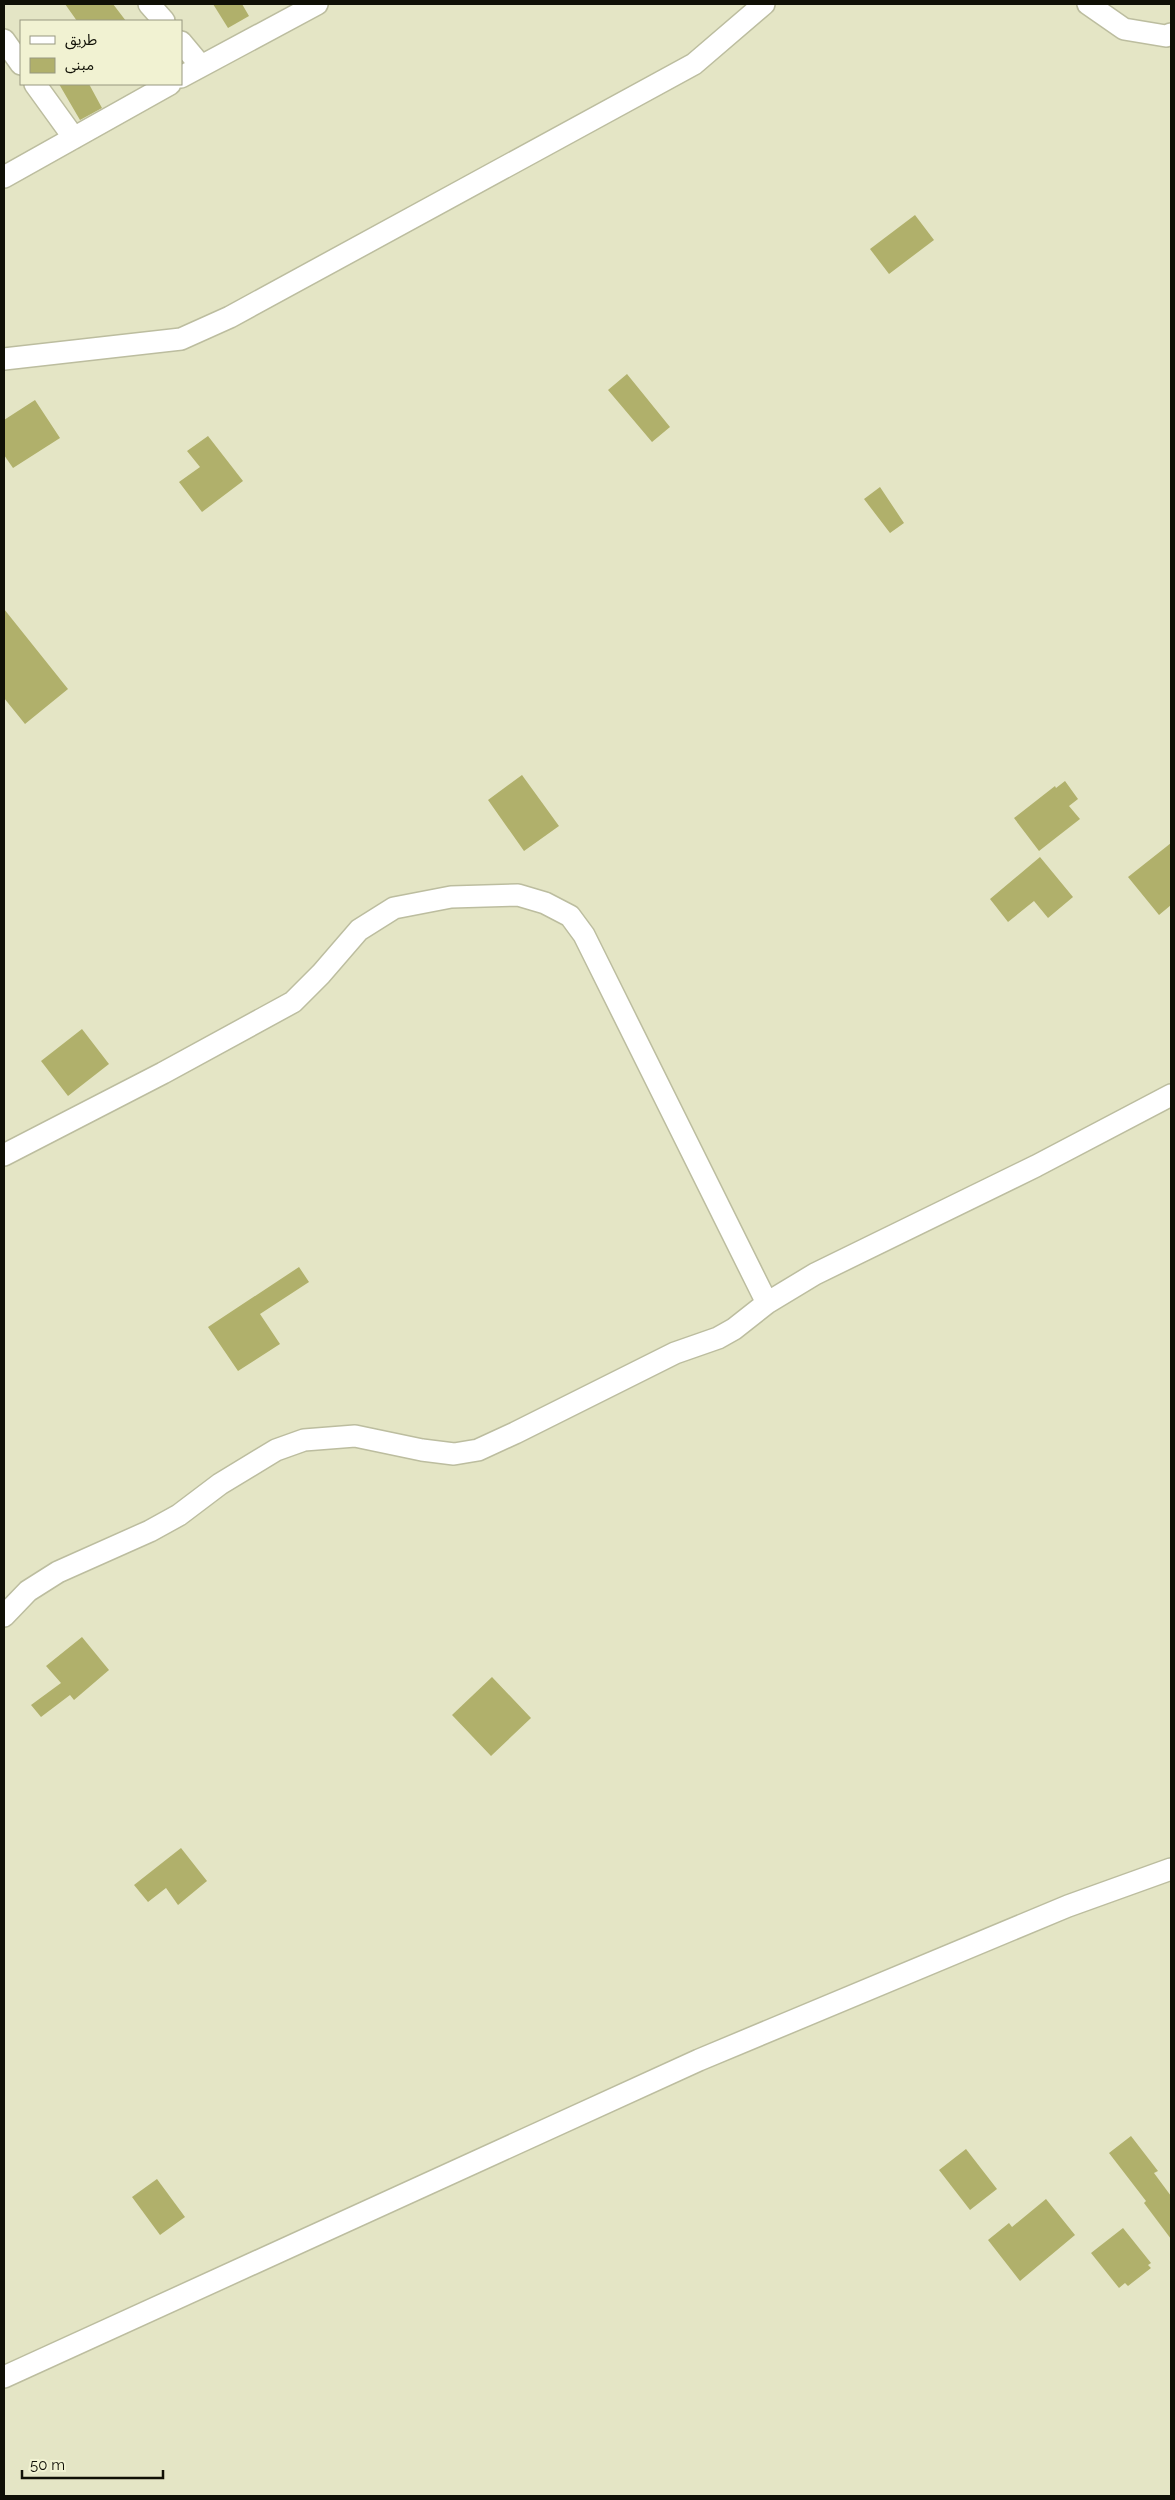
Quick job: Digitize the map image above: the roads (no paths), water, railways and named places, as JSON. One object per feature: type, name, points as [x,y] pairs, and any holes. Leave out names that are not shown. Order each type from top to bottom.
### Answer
[{"type":"street","points":[[149,4],[163,20]]},
{"type":"street","points":[[182,76],[317,4]]},
{"type":"street","points":[[1088,4],[1124,29],[1166,36],[1171,34]]},
{"type":"street","points":[[4,358],[181,339],[230,317],[694,64],[759,6]]},
{"type":"street","points":[[4,40],[20,63]]},
{"type":"street","points":[[182,43],[201,66]]},
{"type":"street","points":[[36,85],[74,138]]},
{"type":"street","points":[[4,177],[168,85]]},
{"type":"street","points":[[4,1156],[163,1074],[293,1002],[321,974],[359,930],[394,908],[452,897],[518,895],[545,904],[570,916],[584,934],[767,1303]]},
{"type":"street","points":[[4,1616],[28,1591],[58,1572],[150,1531],[179,1515],[220,1484],[276,1450],[304,1440],[355,1436],[422,1450],[454,1454],[478,1450],[675,1353],[718,1338],[734,1329],[767,1303],[815,1274],[1036,1166],[1171,1095]]},
{"type":"street","points":[[4,2377],[699,2060],[1068,1906],[1171,1869]]}]
